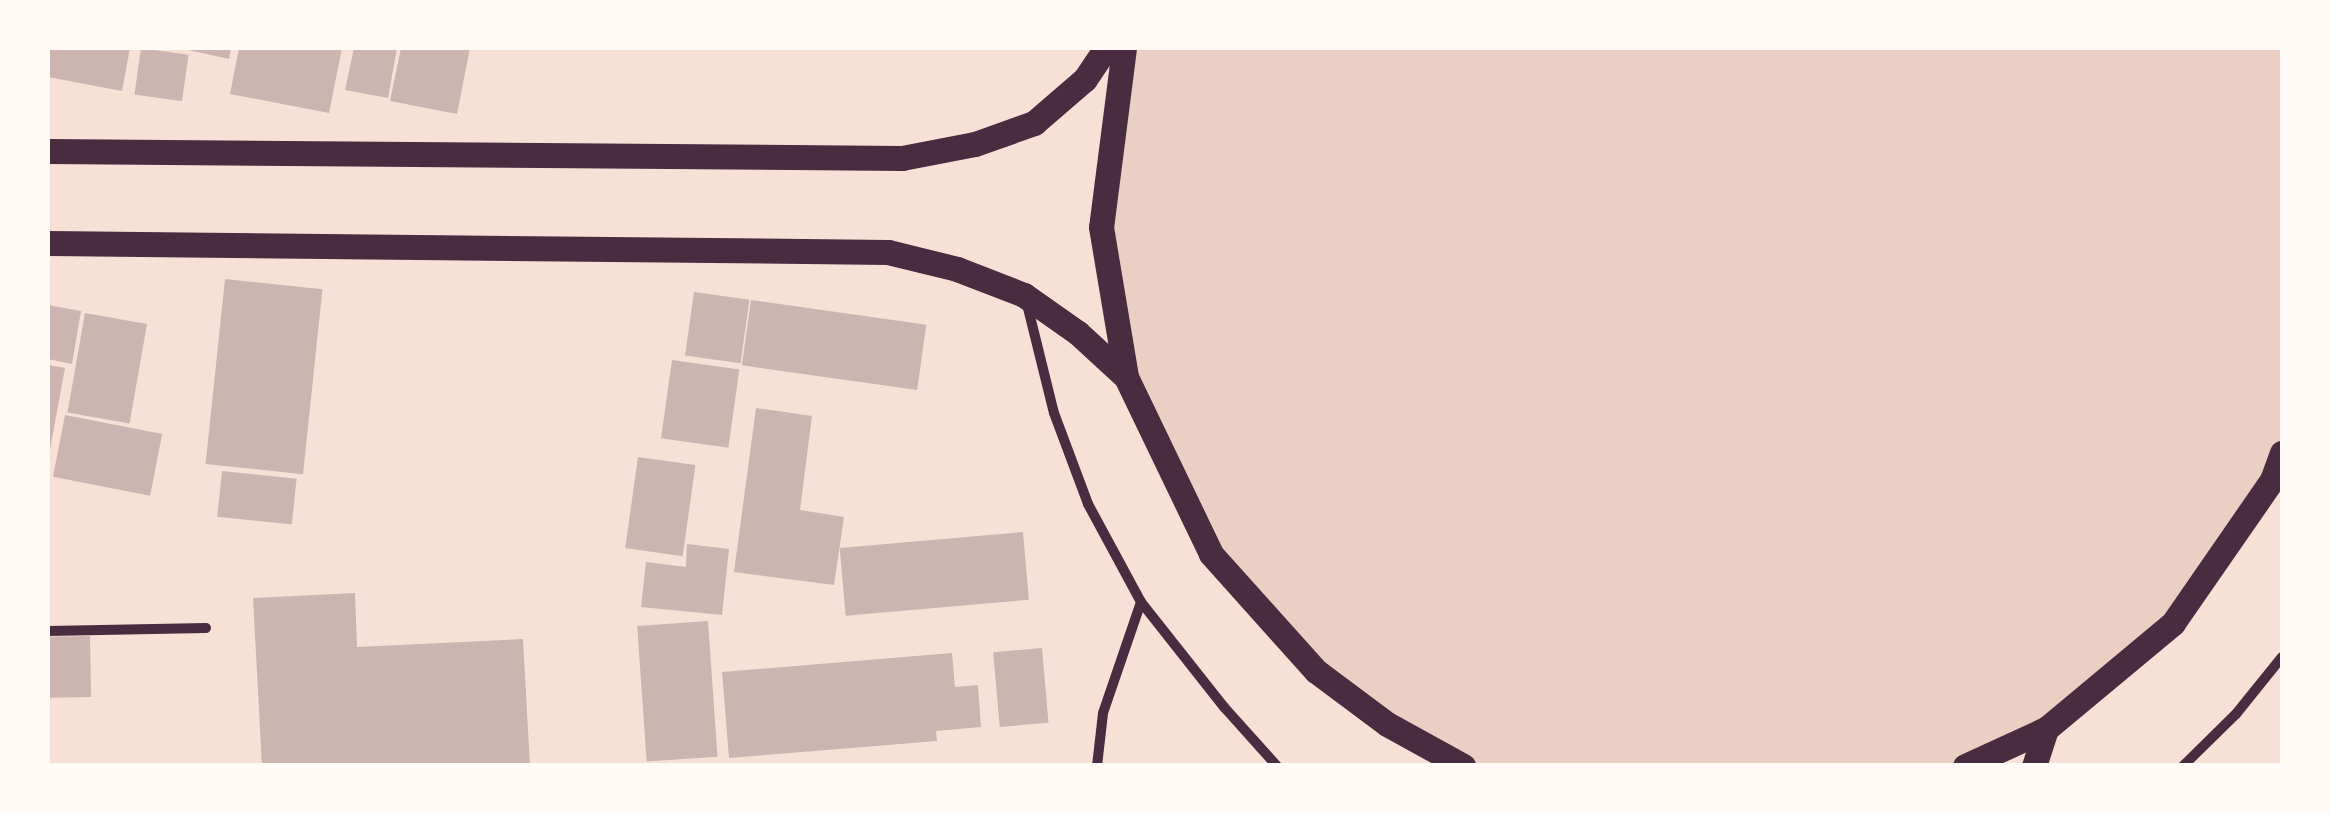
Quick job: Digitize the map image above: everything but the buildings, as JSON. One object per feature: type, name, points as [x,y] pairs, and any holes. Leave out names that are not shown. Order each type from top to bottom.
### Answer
[{"type":"main road","points":[[48,151],[902,158],[975,144],[1034,123],[1085,79],[1106,48]]},
{"type":"main road","points":[[1124,48],[1101,228],[1126,377],[1211,554],[1316,671],[1387,724],[1463,766]]},
{"type":"main road","points":[[48,243],[888,252],[957,269],[1024,294],[1078,333],[1126,377]]},
{"type":"main road","points":[[1965,766],[2046,729],[2173,623],[2272,480],[2282,453]]},
{"type":"main road","points":[[2034,766],[2046,729]]},
{"type":"street","points":[[1024,294],[1054,413],[1088,504],[1140,602],[1277,766]]},
{"type":"street","points":[[1097,766],[1102,713],[1140,602]]},
{"type":"street","points":[[48,631],[206,628]]},
{"type":"street","points":[[2183,766],[2236,714],[2282,657]]},
{"type":"shaded area","points":[[1124,48],[2282,48],[2282,453],[2173,623],[2046,729],[1965,765],[1463,765],[1316,671],[1211,554],[1126,377],[1101,227]]}]
